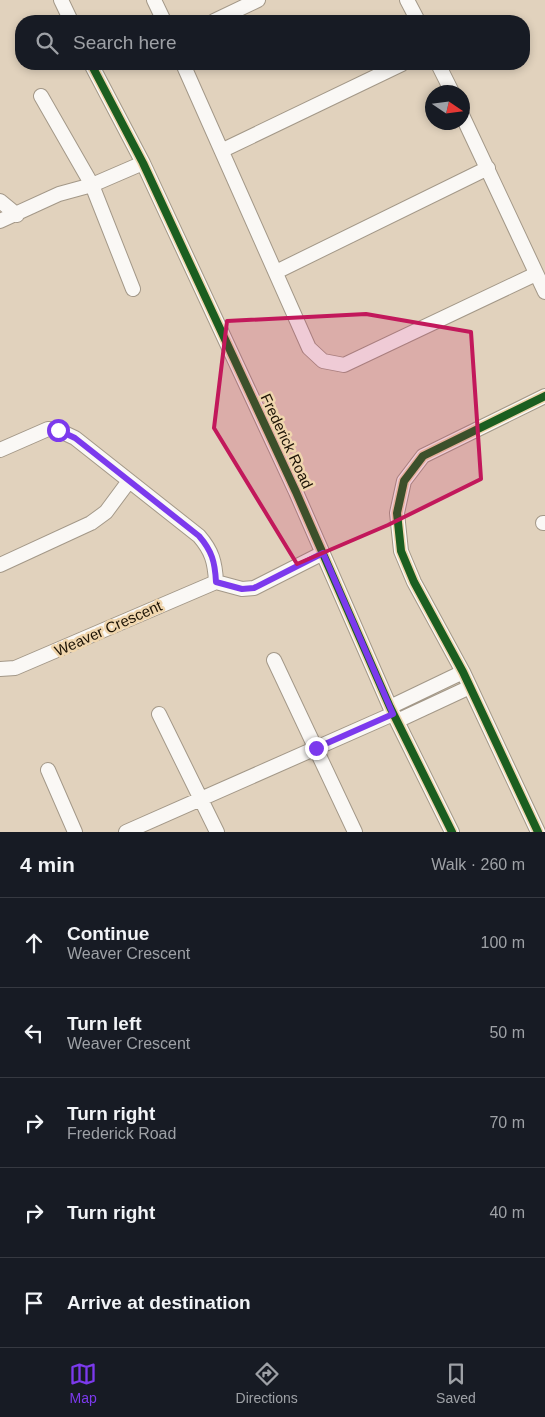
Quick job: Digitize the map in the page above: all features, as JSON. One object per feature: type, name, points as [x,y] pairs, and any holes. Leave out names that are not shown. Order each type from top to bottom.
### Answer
[{"type":"street","points":[[61,0],[68,15]]},
{"type":"street","points":[[154,0],[161,15]]},
{"type":"street","points":[[227,15],[258,0]]},
{"type":"street","points":[[407,0],[415,15]]},
{"type":"street","name":"Frederick Road","points":[[94,70],[143,163],[323,553],[394,714],[452,832]]},
{"type":"street","points":[[186,70],[223,150],[308,348],[323,362],[338,366],[359,359],[536,274]]},
{"type":"street","points":[[223,150],[390,70]]},
{"type":"street","points":[[441,70],[448,85]]},
{"type":"street","points":[[41,96],[92,185],[133,289]]},
{"type":"street","points":[[469,130],[545,292]]},
{"type":"street","points":[[0,221],[17,215],[59,194],[92,185],[143,163]]},
{"type":"street","points":[[276,272],[488,168]]},
{"type":"street","points":[[0,201],[17,215]]},
{"type":"street","points":[[538,832],[463,672],[414,582],[401,551],[397,513],[404,482],[419,460],[432,450],[545,396]]},
{"type":"street","points":[[0,450],[48,429],[58,430],[75,438],[199,536],[210,548],[215,560],[216,582],[242,589],[254,588],[323,553]]},
{"type":"street","points":[[0,565],[91,523],[106,512],[129,481]]},
{"type":"street","name":"Weaver Crescent","points":[[0,669],[15,668],[216,582]]},
{"type":"street","points":[[274,660],[355,832]]},
{"type":"street","points":[[394,714],[463,672]]},
{"type":"street","points":[[126,832],[394,714],[470,688]]},
{"type":"street","points":[[159,714],[217,832]]},
{"type":"street","points":[[48,770],[75,832]]},
{"type":"highlighted area","points":[[366,314],[471,332],[481,479],[388,525],[297,564],[214,428],[227,321]]},
{"type":"cycle path","points":[[94,70],[143,163],[296,492],[390,707],[452,832]]},
{"type":"cycle path","points":[[538,832],[463,672],[414,582],[401,551],[397,513],[404,481],[423,456],[545,396]]},
{"type":"route","points":[[58,430],[75,438],[199,536],[210,548],[215,560],[216,582],[242,589],[254,588],[323,553],[393,714],[316,748]]}]
